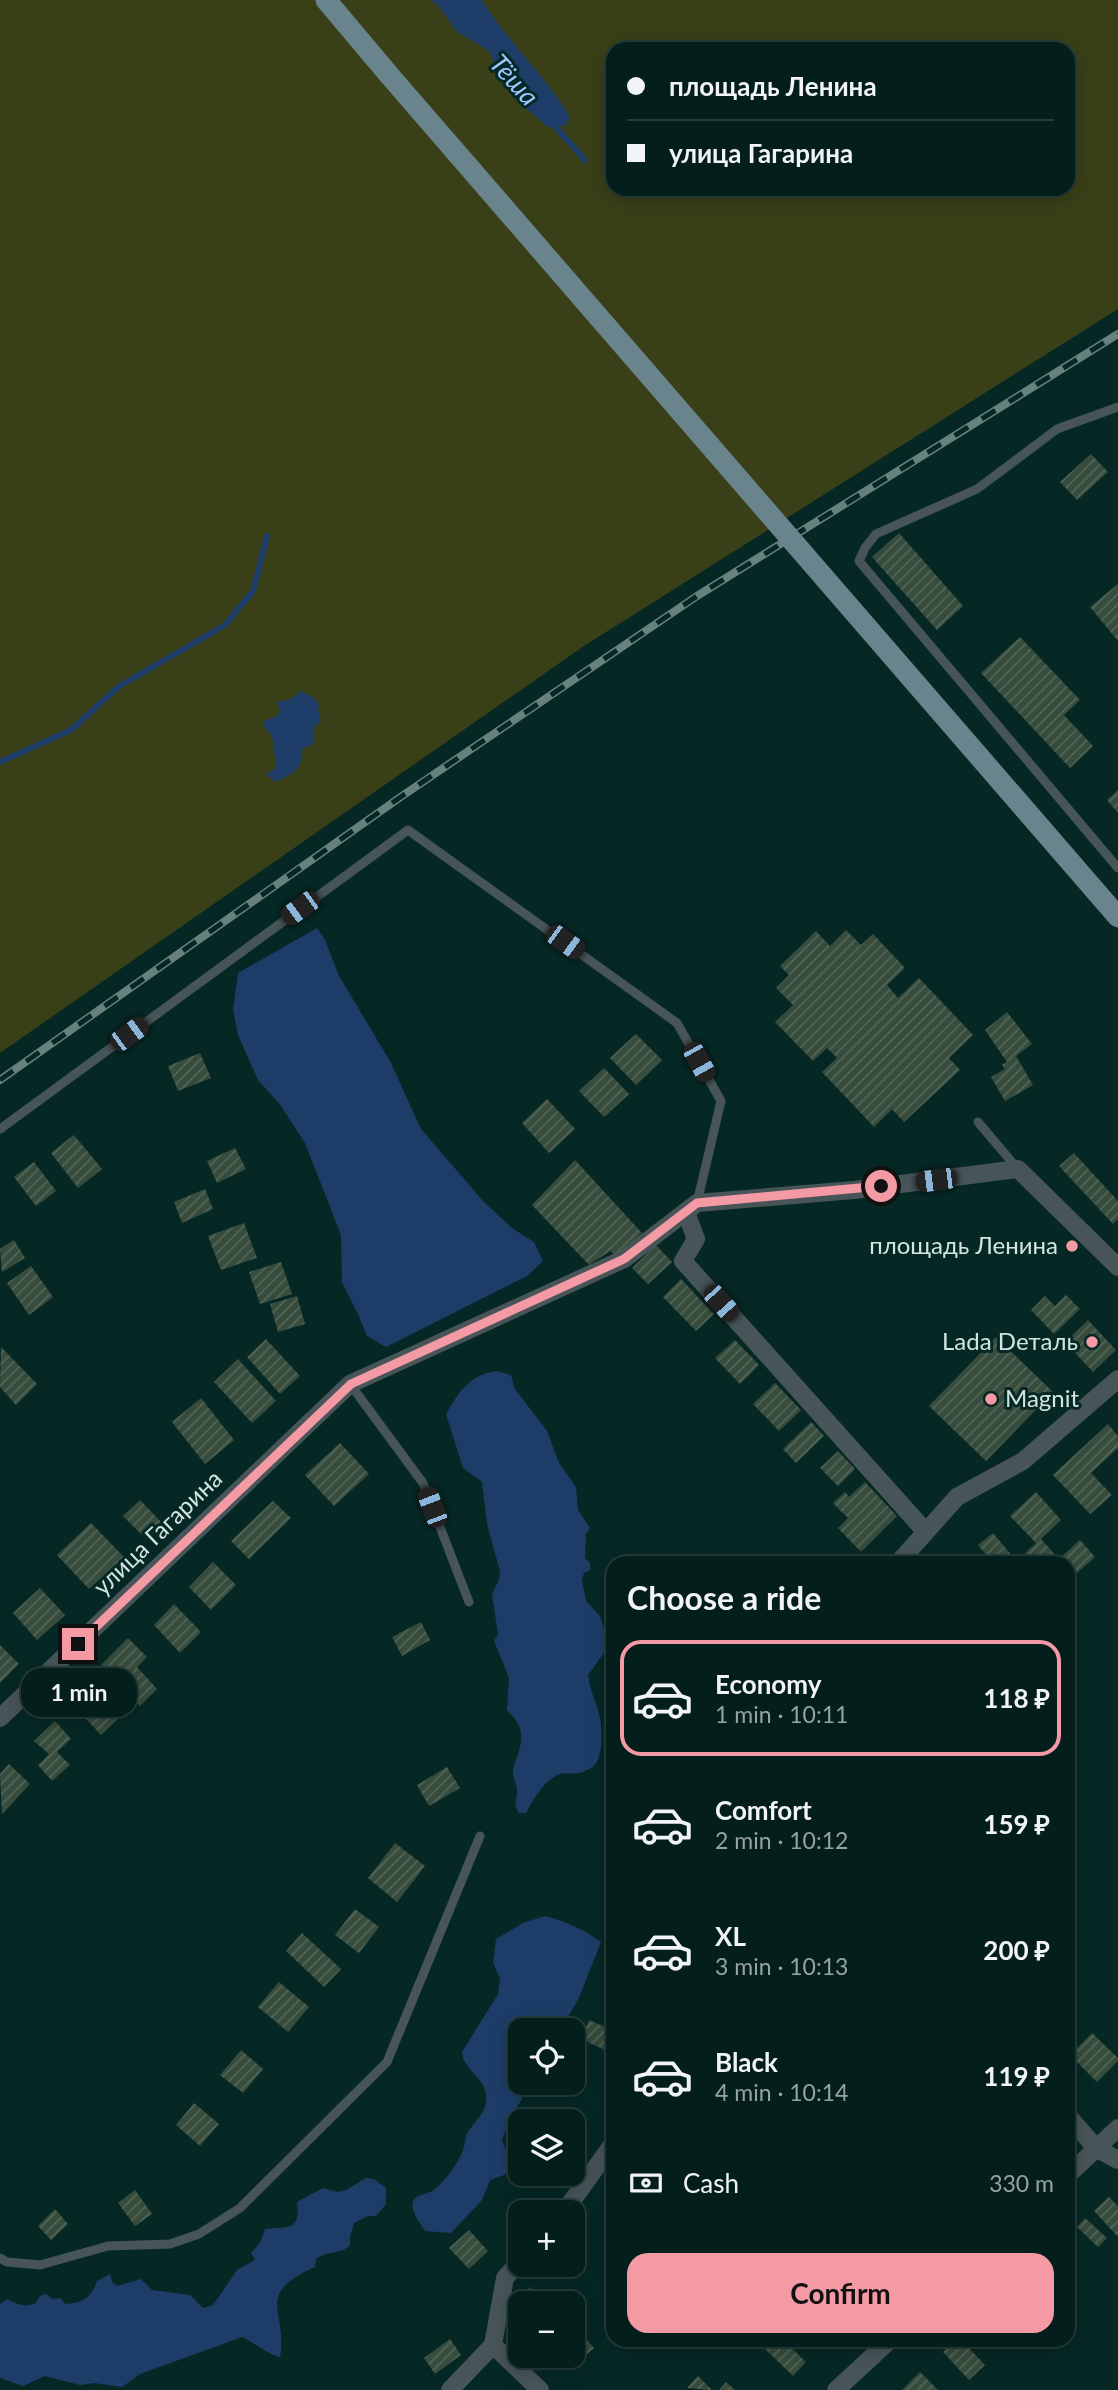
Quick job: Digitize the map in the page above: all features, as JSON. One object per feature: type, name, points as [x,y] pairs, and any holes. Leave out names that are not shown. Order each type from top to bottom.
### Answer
[{"type":"main road","points":[[326,0],[1118,917]]},
{"type":"street","points":[[926,1532],[683,1261],[696,1238],[692,1207],[1018,1169],[1118,1268]]},
{"type":"street","name":"улица Гагарина","points":[[0,1718],[351,1384],[624,1259],[692,1207]]},
{"type":"street","points":[[904,1556],[957,1497],[1023,1461],[1118,1379]]},
{"type":"street","points":[[1075,2124],[1096,2148],[1118,2160]]},
{"type":"street","points":[[1075,2168],[1118,2128]]},
{"type":"street","points":[[573,2200],[606,2153]]},
{"type":"street","points":[[450,2390],[493,2345],[505,2278],[508,2275]]},
{"type":"street","points":[[493,2345],[540,2390]]},
{"type":"street","points":[[835,2390],[882,2347]]},
{"type":"lane","points":[[1118,407],[1057,429],[977,489],[876,534],[865,548],[859,562],[1118,868]]},
{"type":"lane","points":[[0,1129],[408,830],[677,1023],[721,1101],[692,1207]]},
{"type":"lane","points":[[978,1122],[1018,1169]]},
{"type":"lane","points":[[351,1384],[423,1483],[469,1602]]},
{"type":"lane","points":[[0,2259],[7,2262],[40,2264],[108,2246],[170,2244],[199,2234],[240,2207],[387,2062],[480,1836]]},
{"type":"green space","points":[[0,0],[1118,0],[1118,309],[584,646],[0,1053]]},
{"type":"water","points":[[430,0],[482,0],[560,102],[570,117],[566,125],[552,128],[545,125],[517,100],[499,74],[489,51],[456,31],[438,5]]},
{"type":"water","points":[[301,691],[315,699],[319,705],[321,721],[313,728],[314,744],[302,749],[299,766],[276,782],[266,775],[276,768],[272,737],[263,721],[277,716],[280,709],[276,702],[289,700]]},
{"type":"water","points":[[317,928],[325,940],[339,976],[391,1063],[421,1129],[483,1201],[512,1228],[534,1242],[543,1261],[527,1276],[386,1347],[367,1336],[342,1282],[341,1235],[305,1143],[279,1103],[258,1080],[238,1035],[233,1010],[238,973]]},
{"type":"water","points":[[496,1371],[511,1375],[515,1389],[547,1431],[559,1463],[576,1487],[578,1510],[590,1528],[586,1534],[585,1558],[590,1563],[590,1570],[584,1573],[582,1580],[586,1601],[600,1616],[606,1635],[604,1653],[588,1675],[601,1723],[597,1762],[585,1771],[560,1774],[552,1779],[539,1792],[526,1813],[519,1813],[515,1803],[517,1790],[513,1771],[521,1735],[516,1720],[507,1710],[509,1678],[494,1641],[498,1634],[492,1594],[500,1571],[487,1524],[482,1482],[463,1468],[446,1414],[466,1386],[486,1373]]},
{"type":"water","points":[[545,1916],[575,1926],[601,1942],[578,2000],[567,2018],[508,2018],[508,2095],[524,2095],[516,2109],[508,2109],[508,2123],[502,2141],[508,2153],[508,2171],[490,2180],[482,2200],[451,2233],[425,2231],[414,2213],[413,2202],[417,2197],[435,2189],[451,2171],[461,2155],[467,2134],[483,2112],[486,2103],[484,2087],[463,2059],[462,2052],[498,1994],[500,1978],[493,1963],[496,1939],[523,1923]]},
{"type":"water","points":[[366,2178],[374,2179],[386,2188],[386,2204],[376,2216],[368,2216],[354,2223],[350,2245],[320,2256],[316,2259],[315,2267],[284,2286],[277,2304],[280,2357],[242,2337],[140,2374],[122,2387],[94,2383],[80,2385],[45,2376],[23,2386],[0,2378],[0,2304],[7,2299],[28,2305],[36,2303],[40,2296],[46,2294],[52,2299],[61,2298],[65,2304],[77,2302],[92,2292],[97,2281],[110,2274],[112,2282],[118,2286],[141,2279],[152,2290],[190,2295],[203,2308],[211,2306],[237,2270],[255,2260],[251,2253],[260,2243],[265,2229],[291,2226],[295,2223],[297,2202],[323,2188],[338,2192],[346,2190]]},
{"type":"building","points":[[1091,454],[1108,472],[1077,500],[1060,482]]},
{"type":"building","points":[[899,533],[963,606],[937,630],[872,557]]},
{"type":"building","points":[[1118,584],[1118,641],[1090,607]]},
{"type":"building","points":[[1020,637],[1080,700],[1064,715],[1093,746],[1070,768],[981,673]]},
{"type":"building","points":[[1118,790],[1118,813],[1107,800]]},
{"type":"building","points":[[846,930],[861,945],[873,934],[905,968],[887,985],[898,998],[919,978],[973,1035],[949,1058],[960,1070],[904,1122],[892,1109],[874,1127],[822,1072],[837,1058],[827,1048],[813,1061],[775,1022],[793,1005],[776,988],[789,975],[780,966],[816,931],[830,946]]},
{"type":"building","points":[[1007,1012],[1032,1044],[1016,1056],[1033,1085],[1005,1101],[991,1077],[1005,1069],[1002,1065],[1007,1062],[985,1030]]},
{"type":"building","points":[[636,1034],[662,1060],[636,1085],[610,1058]]},
{"type":"building","points":[[200,1053],[211,1078],[178,1091],[168,1066]]},
{"type":"building","points":[[604,1068],[629,1094],[604,1117],[579,1091]]},
{"type":"building","points":[[547,1099],[575,1129],[549,1153],[522,1123]]},
{"type":"building","points":[[74,1135],[102,1169],[78,1188],[51,1153]]},
{"type":"building","points":[[235,1148],[246,1169],[217,1183],[207,1161]]},
{"type":"building","points":[[1074,1153],[1118,1201],[1118,1219],[1113,1224],[1059,1166]]},
{"type":"building","points":[[575,1160],[642,1233],[616,1256],[610,1251],[589,1265],[532,1205]]},
{"type":"building","points":[[34,1162],[56,1191],[36,1206],[14,1177]]},
{"type":"building","points":[[205,1189],[213,1209],[182,1223],[174,1202]]},
{"type":"building","points":[[244,1223],[257,1258],[221,1270],[208,1236]]},
{"type":"building","points":[[14,1240],[25,1258],[2,1272],[0,1249]]},
{"type":"building","points":[[656,1245],[672,1262],[648,1284],[632,1268]]},
{"type":"building","points":[[281,1262],[292,1294],[260,1304],[249,1272]]},
{"type":"building","points":[[31,1266],[53,1297],[29,1315],[7,1283]]},
{"type":"building","points":[[681,1279],[714,1314],[696,1331],[663,1297]]},
{"type":"building","points":[[1066,1295],[1080,1309],[1054,1334],[1031,1310],[1045,1296],[1055,1306]]},
{"type":"building","points":[[297,1296],[305,1324],[278,1332],[270,1304]]},
{"type":"building","points":[[1088,1320],[1116,1350],[1093,1372],[1065,1342]]},
{"type":"building","name":"Magnit","points":[[996,1337],[1053,1392],[986,1461],[929,1406]]},
{"type":"building","points":[[266,1339],[300,1376],[280,1394],[247,1357]]},
{"type":"building","points":[[735,1340],[759,1365],[740,1384],[715,1358]]},
{"type":"building","points":[[1,1347],[37,1384],[16,1405],[0,1387]]},
{"type":"building","points":[[238,1359],[276,1401],[252,1423],[214,1382]]},
{"type":"building","points":[[775,1383],[801,1410],[779,1431],[753,1404]]},
{"type":"building","points":[[201,1398],[234,1440],[205,1464],[172,1422]]},
{"type":"building","points":[[811,1422],[824,1436],[796,1463],[783,1449]]},
{"type":"building","points":[[1108,1424],[1118,1436],[1118,1448],[1091,1473],[1112,1495],[1090,1514],[1053,1475]]},
{"type":"building","points":[[340,1443],[369,1474],[334,1506],[305,1475]]},
{"type":"building","points":[[838,1451],[855,1469],[838,1486],[820,1468]]},
{"type":"building","points":[[865,1482],[897,1516],[861,1552],[838,1528],[848,1518],[833,1503],[845,1492],[849,1497]]},
{"type":"building","points":[[1036,1492],[1061,1520],[1041,1539],[1056,1556],[1028,1556],[1025,1553],[1036,1543],[1010,1516]]},
{"type":"building","points":[[140,1500],[163,1524],[147,1540],[123,1516]]},
{"type":"building","points":[[273,1501],[291,1518],[249,1559],[231,1541]]},
{"type":"building","points":[[91,1523],[124,1557],[89,1589],[57,1555]]},
{"type":"building","points":[[993,1533],[1012,1556],[987,1556],[978,1545]]},
{"type":"building","points":[[1080,1540],[1095,1557],[1075,1575],[1075,1556],[1062,1556]]},
{"type":"building","points":[[213,1562],[236,1585],[211,1610],[189,1587]]},
{"type":"building","points":[[40,1588],[65,1615],[37,1640],[13,1613]]},
{"type":"building","points":[[174,1604],[201,1632],[180,1653],[154,1625]]},
{"type":"building","points":[[421,1622],[430,1640],[402,1656],[392,1637]]},
{"type":"building","points":[[128,1638],[147,1657],[137,1667],[157,1689],[140,1706],[101,1665]]},
{"type":"building","points":[[0,1645],[19,1664],[0,1683]]},
{"type":"building","points":[[94,1676],[127,1710],[101,1735],[69,1700]]},
{"type":"building","points":[[55,1721],[71,1739],[57,1752],[70,1765],[52,1781],[38,1765],[49,1754],[34,1741]]},
{"type":"building","points":[[9,1764],[30,1784],[2,1814],[0,1774]]},
{"type":"building","points":[[447,1767],[460,1788],[429,1806],[417,1785]]},
{"type":"building","points":[[395,1843],[425,1866],[397,1902],[368,1878]]},
{"type":"building","points":[[355,1909],[379,1927],[359,1953],[335,1935]]},
{"type":"building","points":[[302,1933],[341,1969],[324,1987],[286,1951]]},
{"type":"building","points":[[279,1982],[309,2007],[288,2032],[258,2007]]},
{"type":"building","points":[[589,2020],[606,2027],[606,2050],[585,2041],[585,2030]]},
{"type":"building","points":[[1092,2033],[1118,2061],[1097,2082],[1075,2060],[1075,2050]]},
{"type":"building","points":[[241,2050],[263,2069],[243,2093],[220,2075]]},
{"type":"building","points":[[194,2103],[219,2124],[200,2146],[176,2125]]},
{"type":"building","points":[[135,2190],[152,2214],[135,2226],[118,2203]]},
{"type":"building","points":[[1109,2197],[1118,2206],[1118,2237],[1094,2211]]},
{"type":"building","points":[[55,2209],[68,2224],[51,2240],[38,2226]]},
{"type":"building","points":[[1085,2218],[1107,2238],[1098,2247],[1077,2227]]},
{"type":"building","points":[[469,2230],[488,2251],[469,2269],[449,2248]]},
{"type":"building","points":[[585,2338],[594,2348],[585,2356]]},
{"type":"building","points":[[450,2339],[461,2355],[435,2374],[424,2358]]},
{"type":"building","points":[[763,2347],[790,2347],[806,2362],[793,2376]]},
{"type":"building","points":[[948,2347],[968,2347],[985,2365],[969,2380],[943,2352]]},
{"type":"building","points":[[920,2372],[938,2390],[902,2390]]},
{"type":"building","points":[[698,2376],[712,2390],[687,2388]]},
{"type":"building","points":[[726,2382],[735,2390],[719,2390]]},
{"type":"waterway","name":"Тёша","points":[[551,122],[585,160]]},
{"type":"waterway","points":[[0,762],[71,730],[118,687],[225,625],[253,591],[267,536]]},
{"type":"railway","points":[[0,1080],[402,796],[697,596],[1118,334]]},
{"type":"place","name":"площадь Ленина","points":[[1072,1246]]},
{"type":"place","name":"Lada Dеталь","points":[[1092,1342]]},
{"type":"place","name":"Magnit","points":[[991,1399]]},
{"type":"route","points":[[78,1644],[351,1384],[624,1259],[697,1203],[881,1186]]}]
